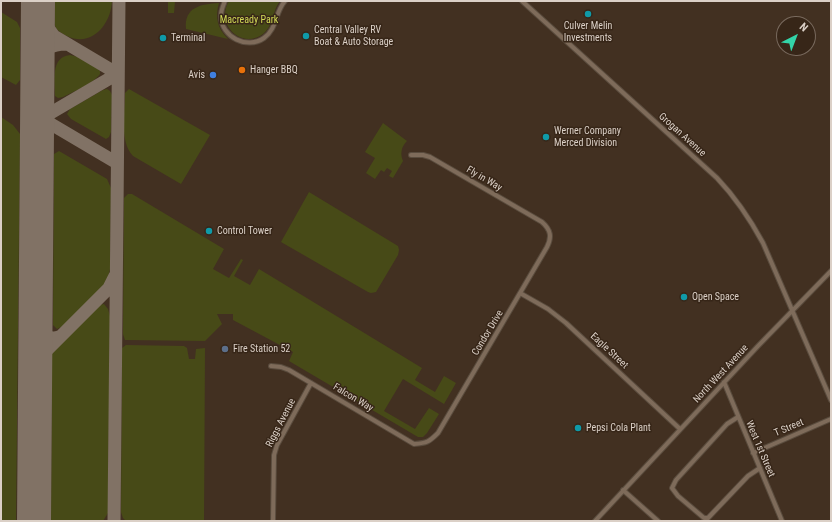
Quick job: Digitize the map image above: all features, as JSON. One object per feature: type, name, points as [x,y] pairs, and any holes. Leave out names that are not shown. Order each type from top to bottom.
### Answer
[{"type":"street","points":[[225,1],[221,13],[223,26],[228,33],[235,38],[249,43],[258,41],[270,34],[285,1]]},
{"type":"street","name":"Grogan Avenue","points":[[522,1],[717,178],[730,192],[749,217],[763,242],[831,400]]},
{"type":"street","name":"Fly in Way","points":[[411,155],[430,156],[546,226]]},
{"type":"street","name":"Condor Drive","points":[[426,444],[438,433],[551,240],[550,233],[546,226]]},
{"type":"street","name":"North West Avenue","points":[[595,521],[724,382],[792,311],[831,273]]},
{"type":"street","name":"Eagle Street","points":[[520,293],[548,309],[566,322],[680,429]]},
{"type":"street","name":"Falcon Way","points":[[271,366],[289,370],[414,444],[426,444]]},
{"type":"street","name":"West 1st Street","points":[[724,382],[782,521]]},
{"type":"street","name":"Riggs Avenue","points":[[274,521],[274,455],[277,445],[311,383]]},
{"type":"street","points":[[738,417],[727,424],[676,480],[672,488],[678,496],[704,518],[708,518],[748,476],[760,468]]},
{"type":"street","name":"T Street","points":[[753,452],[831,419]]},
{"type":"street","points":[[623,490],[658,521]]},
{"type":"green space","points":[[55,1],[112,1],[108,18],[98,32],[84,39],[76,39],[67,36],[56,28]]},
{"type":"green space","points":[[168,1],[175,1],[174,13],[168,13]]},
{"type":"green space","name":"Macready Park","points":[[229,1],[280,1],[267,30],[255,38],[246,39],[239,37],[232,32],[228,26],[225,18]]},
{"type":"green space","points":[[219,3],[217,18],[219,26],[221,31],[228,39],[186,29],[186,22],[191,11],[206,4]]},
{"type":"green space","points":[[1,12],[17,22],[20,28],[20,80],[16,85],[1,77]]},
{"type":"green space","points":[[70,55],[78,57],[97,68],[100,71],[100,74],[93,81],[83,87],[58,98],[55,96],[54,77],[56,65],[59,60]]},
{"type":"green space","points":[[107,89],[112,95],[111,132],[109,137],[106,139],[71,119],[67,114],[70,109]]},
{"type":"green space","points":[[129,89],[210,135],[181,184],[133,156],[129,150],[124,134],[124,126],[125,93]]},
{"type":"green space","points":[[1,117],[13,125],[20,134],[16,521],[1,521]]},
{"type":"green space","points":[[383,123],[407,141],[403,146],[402,151],[403,161],[393,178],[389,176],[392,171],[387,168],[384,172],[381,170],[375,179],[366,173],[375,158],[365,152]]},
{"type":"green space","points":[[59,151],[107,179],[111,188],[110,269],[108,278],[105,285],[63,326],[57,329],[53,325],[54,154]]},
{"type":"green space","points":[[309,192],[398,246],[398,255],[376,292],[368,292],[281,242]]},
{"type":"green space","points":[[128,194],[132,194],[224,249],[213,269],[229,278],[241,259],[243,260],[234,276],[250,285],[259,269],[422,368],[415,380],[435,392],[444,376],[456,383],[444,404],[403,379],[384,411],[415,429],[429,408],[439,414],[427,433],[423,437],[418,437],[289,361],[293,352],[233,320],[233,314],[217,314],[222,324],[205,341],[125,340],[123,334],[124,198]]},
{"type":"green space","points":[[104,304],[108,309],[110,316],[108,513],[103,521],[51,521],[52,353],[100,305]]},
{"type":"green space","points":[[126,345],[184,346],[187,348],[189,359],[195,359],[196,349],[205,348],[204,521],[126,521],[123,518],[121,512],[122,348]]},
{"type":"taxiway","points":[[39,1],[43,21],[54,36],[118,74]]},
{"type":"taxiway","points":[[114,521],[119,1]]},
{"type":"taxiway","points":[[38,65],[44,52],[56,45],[66,44]]},
{"type":"taxiway","points":[[37,144],[40,127],[49,114],[112,77],[116,74],[118,68]]},
{"type":"taxiway","points":[[38,92],[41,110],[51,124],[117,163]]},
{"type":"taxiway","points":[[35,376],[37,365],[43,354],[109,288],[115,276]]},
{"type":"taxiway","points":[[36,315],[38,325],[46,336],[49,338],[59,337]]},
{"type":"runway","points":[[34,521],[38,1]]},
{"type":"place","name":"Culver Melin Investments","points":[[588,14]]},
{"type":"place","name":"Central Valley RV Boat & Auto Storage","points":[[306,36]]},
{"type":"place","name":"Terminal","points":[[163,38]]},
{"type":"place","name":"Hanger BBQ","points":[[242,70]]},
{"type":"place","name":"Avis","points":[[213,75]]},
{"type":"place","name":"Werner Company Merced Division","points":[[546,137]]},
{"type":"place","name":"Control Tower","points":[[209,231]]},
{"type":"place","name":"Open Space","points":[[684,297]]},
{"type":"place","name":"Fire Station 52","points":[[225,349]]},
{"type":"place","name":"Pepsi Cola Plant","points":[[578,428]]}]
